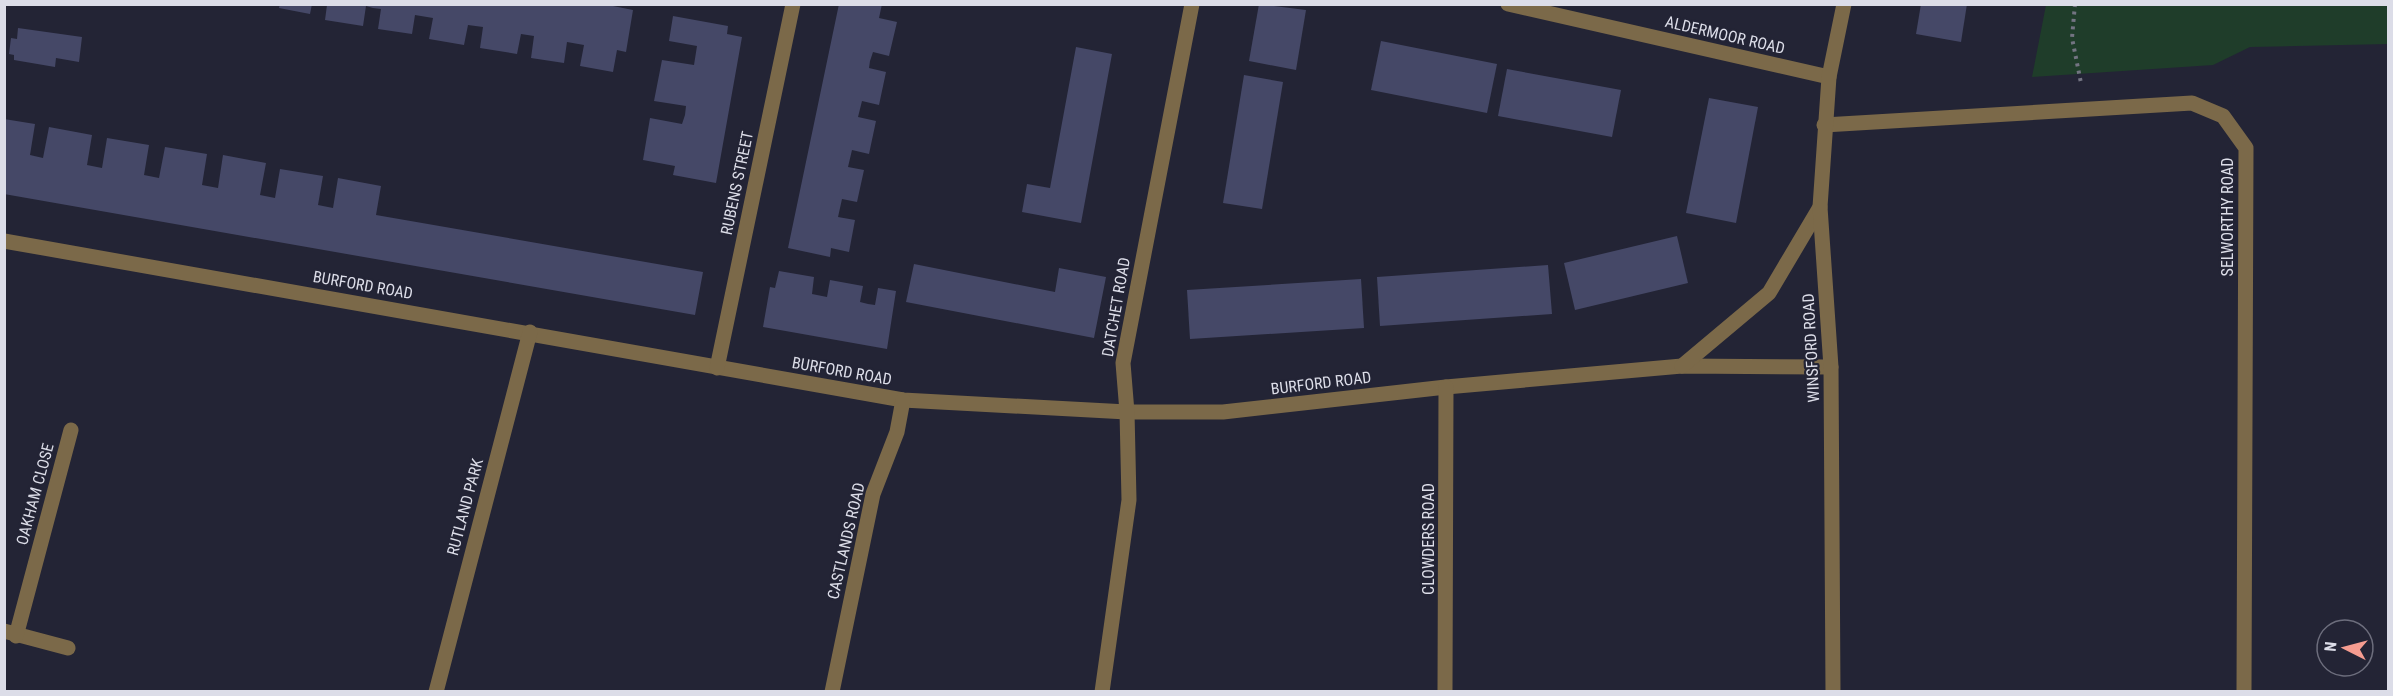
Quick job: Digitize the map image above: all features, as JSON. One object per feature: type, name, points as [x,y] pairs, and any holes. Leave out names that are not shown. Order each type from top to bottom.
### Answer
[{"type":"street","name":"RUBENS STREET","points":[[717,368],[793,4]]},
{"type":"street","name":"DATCHET ROAD","points":[[1102,692],[1129,500],[1127,412],[1123,363],[1192,4]]},
{"type":"street","name":"ALDERMOOR ROAD","points":[[1508,4],[1829,77]]},
{"type":"street","name":"WINSFORD ROAD","points":[[1833,692],[1832,367],[1820,207],[1829,77],[1844,4]]},
{"type":"street","name":"SELWORTHY ROAD","points":[[1824,125],[2192,103],[2223,116],[2246,148],[2244,692]]},
{"type":"street","points":[[1682,366],[1769,294],[1820,207]]},
{"type":"street","name":"BURFORD ROAD","points":[[4,241],[530,332],[717,368],[903,400],[1127,412],[1223,412],[1446,387],[1682,366],[1832,367]]},
{"type":"street","name":"RUTLAND PARK","points":[[436,692],[530,332]]},
{"type":"street","name":"CLOWDERS ROAD","points":[[1445,692],[1446,387]]},
{"type":"street","name":"CASTLANDS ROAD","points":[[832,692],[873,494],[897,432],[903,400]]},
{"type":"street","name":"OAKHAM CLOSE","points":[[68,648],[10,633],[71,430]]},
{"type":"path","points":[[2075,4],[2072,38],[2080,71],[2081,108]]},
{"type":"green space","points":[[2046,5],[2388,5],[2388,44],[2250,47],[2213,65],[2032,77]]},
{"type":"building","points":[[280,4],[312,4],[310,14],[279,8]]},
{"type":"building","points":[[603,4],[633,10],[626,52],[617,50],[613,72],[580,66],[584,45],[567,42],[564,63],[531,58],[534,36],[521,34],[517,54],[480,48],[483,27],[468,25],[464,45],[429,39],[433,18],[415,15],[412,34],[378,29],[381,9],[366,6],[363,26],[325,20],[327,5]]},
{"type":"building","points":[[839,4],[882,4],[879,18],[897,22],[889,56],[873,52],[870,61],[869,68],[886,72],[879,105],[862,101],[858,117],[876,121],[869,154],[852,150],[848,167],[864,170],[857,202],[842,199],[838,217],[855,220],[849,252],[831,248],[830,257],[788,248]]},
{"type":"building","points":[[1259,4],[1306,10],[1296,70],[1249,61]]},
{"type":"building","points":[[1921,4],[1967,4],[1961,42],[1916,34]]},
{"type":"building","points":[[673,16],[728,26],[727,34],[742,37],[716,183],[673,175],[675,166],[643,160],[650,118],[682,124],[685,115],[686,106],[654,101],[662,60],[694,65],[697,46],[669,41]]},
{"type":"building","points":[[18,28],[82,37],[79,62],[56,58],[55,67],[14,60],[14,55],[9,54],[11,38],[17,39]]},
{"type":"building","points":[[1381,41],[1497,64],[1487,113],[1371,90]]},
{"type":"building","points":[[1076,47],[1112,54],[1081,223],[1022,212],[1027,184],[1050,188]]},
{"type":"building","points":[[1507,69],[1621,90],[1612,137],[1498,116]]},
{"type":"building","points":[[1244,75],[1283,82],[1262,209],[1223,203]]},
{"type":"building","points":[[1709,98],[1758,107],[1736,223],[1686,213]]},
{"type":"building","points":[[4,119],[35,124],[30,155],[43,158],[49,127],[92,135],[87,165],[102,168],[107,138],[149,145],[144,175],[159,178],[165,147],[207,154],[202,185],[218,188],[223,155],[266,163],[260,195],[275,198],[280,169],[323,176],[318,205],[333,208],[338,178],[381,186],[376,215],[703,272],[695,315],[4,194]]},
{"type":"building","points":[[1677,236],[1688,283],[1575,310],[1564,263]]},
{"type":"building","points":[[914,264],[1055,292],[1059,268],[1106,277],[1094,338],[906,302]]},
{"type":"building","points":[[1548,265],[1552,314],[1380,326],[1377,277]]},
{"type":"building","points":[[779,271],[814,277],[812,294],[827,297],[830,280],[863,286],[860,302],[868,304],[875,305],[878,288],[896,291],[887,349],[763,327],[770,287],[775,288]]},
{"type":"building","points":[[1361,279],[1364,328],[1190,339],[1187,290]]}]
